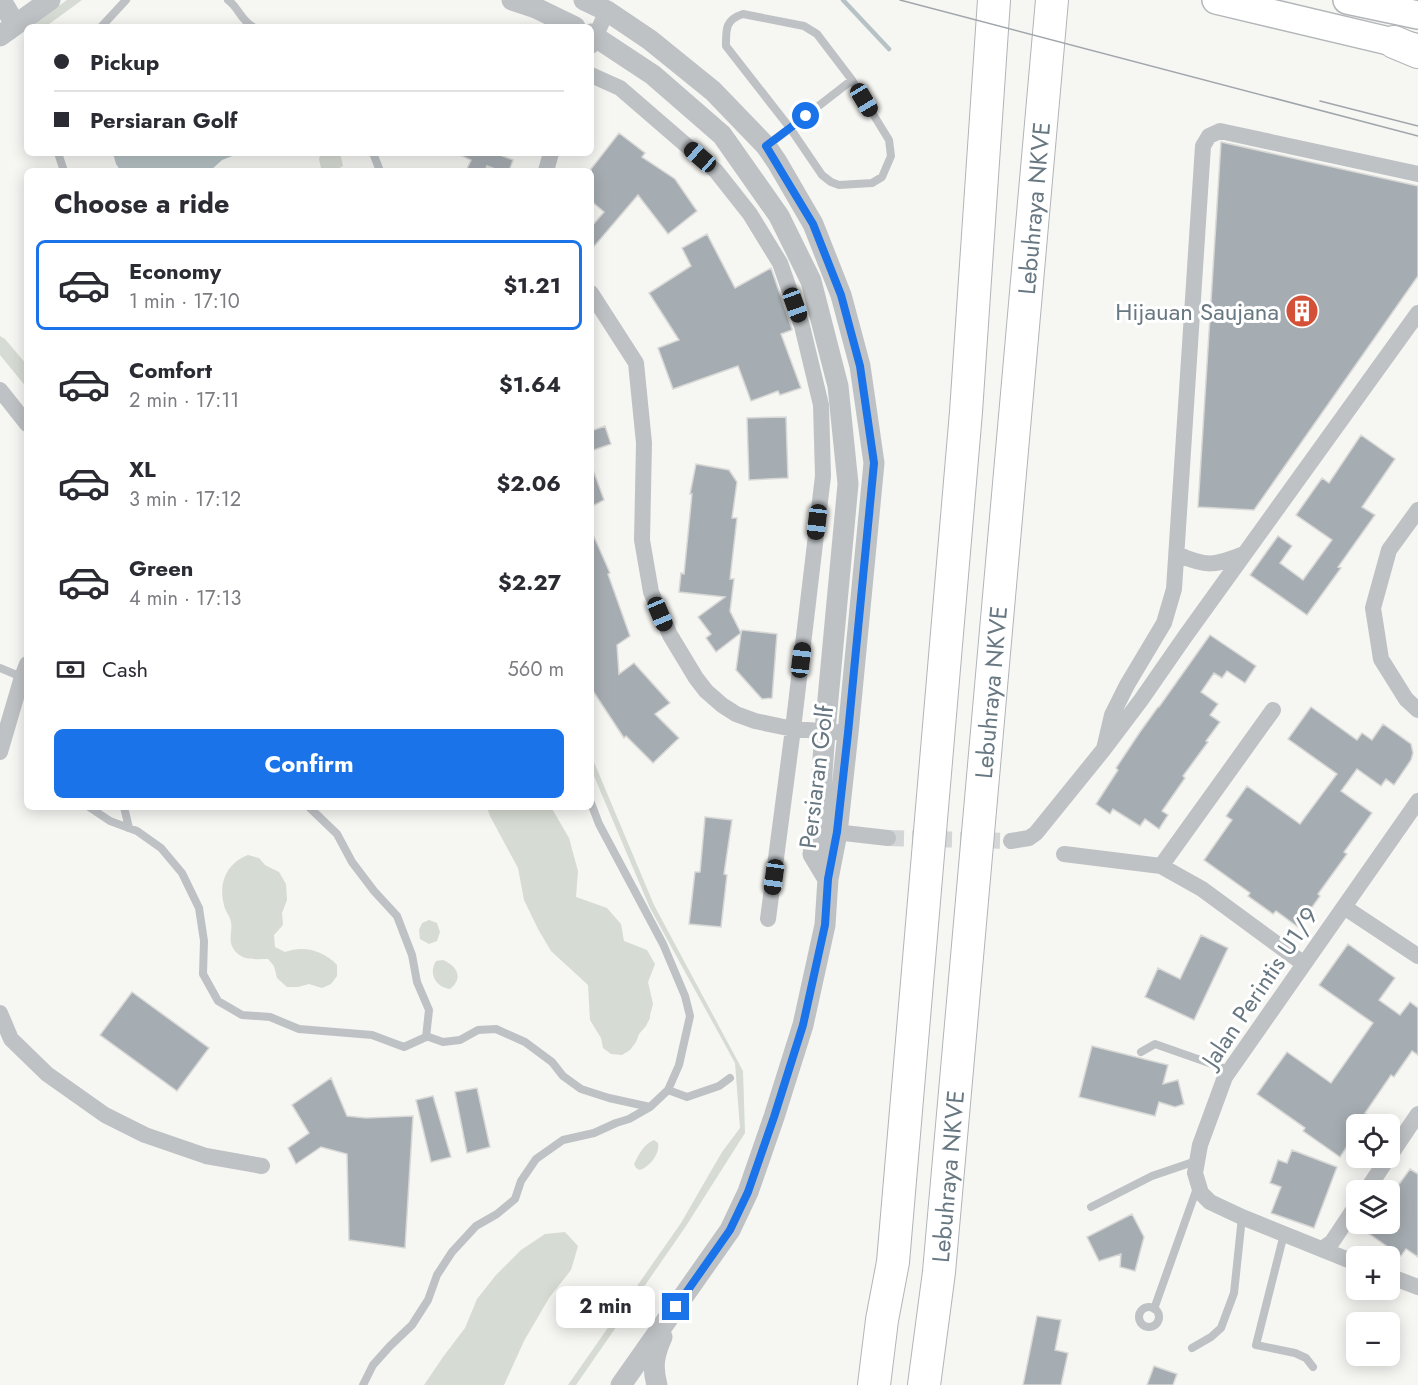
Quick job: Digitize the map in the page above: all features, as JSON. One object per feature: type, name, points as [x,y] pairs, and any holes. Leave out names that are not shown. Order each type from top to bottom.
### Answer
[{"type":"highway","name":"Lebuhraya NKVE","points":[[874,1385],[882,1320],[894,1262],[966,412],[994,1]]},
{"type":"highway","name":"Lebuhraya NKVE","points":[[924,1385],[939,1272],[1051,6]]},
{"type":"main road","points":[[1216,0],[1410,47]]},
{"type":"main road","points":[[1347,0],[1418,15]]},
{"type":"street","points":[[2,2],[8,30],[50,0]]},
{"type":"street","points":[[512,0],[536,8],[569,24]]},
{"type":"street","name":"Persiaran Golf","points":[[584,0],[607,11],[650,40],[713,91],[766,146],[813,224],[841,295],[860,366],[874,463],[848,733],[827,831],[813,854],[828,879],[825,925],[803,1025],[748,1192],[730,1230],[627,1377]]},
{"type":"street","points":[[594,35],[607,11]]},
{"type":"street","name":"Persiaran Golf","points":[[594,40],[653,75],[722,135],[779,216],[811,281],[838,386],[848,484],[825,731],[827,831]]},
{"type":"street","points":[[594,76],[620,88],[716,171],[750,214],[780,263],[802,326],[821,405],[823,476],[768,920]]},
{"type":"street","points":[[1104,749],[1112,715],[1131,677],[1164,623],[1174,589],[1203,146],[1209,136],[1220,131],[1418,174]]},
{"type":"street","points":[[594,297],[636,363],[644,443],[642,540],[651,592],[670,635],[706,691],[736,714],[755,721],[793,729],[848,733]]},
{"type":"street","points":[[1011,842],[1029,838],[1036,833],[1104,749],[1418,313]]},
{"type":"street","points":[[0,390],[24,420]]},
{"type":"street","points":[[1418,510],[1389,550],[1373,608],[1381,659],[1406,699],[1418,710]]},
{"type":"street","points":[[1177,554],[1207,565],[1225,562],[1244,554]]},
{"type":"street","points":[[0,752],[24,677]]},
{"type":"street","points":[[1161,866],[1273,710]]},
{"type":"street","name":"Jalan Perintis U1/9","points":[[1198,1184],[1195,1173],[1200,1145],[1229,1070],[1418,801]]},
{"type":"street","points":[[827,831],[888,838]]},
{"type":"street","points":[[1064,854],[1161,866],[1202,889],[1304,964]]},
{"type":"street","points":[[1344,907],[1418,956]]},
{"type":"street","points":[[0,1013],[11,1039],[46,1074],[105,1115],[145,1135],[206,1156],[262,1166]]},
{"type":"street","points":[[1400,1141],[1418,1114]]},
{"type":"street","points":[[1198,1184],[1201,1193],[1210,1202],[1346,1259]]},
{"type":"street","points":[[1322,1249],[1332,1242],[1346,1221]]},
{"type":"street","points":[[1400,1280],[1418,1287]]},
{"type":"street","points":[[627,1377],[655,1385],[653,1364],[655,1354],[676,1307]]},
{"type":"lane","points":[[104,24],[126,0]]},
{"type":"lane","points":[[228,0],[234,4],[244,22],[248,24]]},
{"type":"lane","points":[[743,14],[804,26],[817,34],[852,80],[889,140],[891,156],[882,177],[872,183],[839,185],[822,175],[790,128],[726,46],[728,24],[734,17],[743,14]]},
{"type":"lane","points":[[766,146],[852,80]]},
{"type":"lane","points":[[0,668],[24,674]]},
{"type":"lane","points":[[94,810],[110,821],[137,831],[161,848],[182,873],[199,908],[204,941],[203,974],[218,1002],[242,1015],[270,1017],[299,1029],[372,1035],[404,1047],[426,1037],[429,1010],[417,982],[412,955],[397,916],[352,862],[337,834],[312,810]]},
{"type":"lane","points":[[125,810],[129,828]]},
{"type":"lane","points":[[363,1385],[373,1365],[412,1325],[428,1300],[437,1275],[452,1251],[476,1226],[497,1214],[515,1199],[521,1181],[536,1159],[563,1140],[594,1133],[629,1119],[650,1107],[668,1090],[679,1065],[690,1016],[685,996],[663,944],[594,810]]},
{"type":"lane","points":[[426,1036],[443,1042],[460,1040],[478,1030],[496,1029],[525,1042],[552,1062],[562,1076],[581,1089],[650,1107]]},
{"type":"lane","points":[[1141,1052],[1155,1044],[1229,1070]]},
{"type":"lane","points":[[668,1090],[687,1097],[719,1086],[730,1078]]},
{"type":"lane","points":[[1091,1207],[1152,1176],[1197,1161]]},
{"type":"lane","points":[[1154,1309],[1198,1184]]},
{"type":"lane","points":[[1192,1348],[1221,1328],[1234,1293],[1242,1217]]},
{"type":"lane","points":[[1284,1234],[1256,1345],[1295,1353],[1306,1358],[1313,1367]]},
{"type":"shaded area","points":[[67,0],[82,0],[49,24],[33,24]]},
{"type":"shaded area","points":[[114,156],[232,156],[222,160],[213,168],[119,168]]},
{"type":"shaded area","points":[[320,156],[341,156],[343,166],[321,168]]},
{"type":"shaded area","points":[[0,336],[24,361],[24,384],[0,355]]},
{"type":"shaded area","points":[[594,762],[654,905],[743,1071],[745,1133],[686,1226],[576,1385],[568,1385],[681,1223],[722,1152],[740,1128],[735,1063],[650,908],[594,776]]},
{"type":"shaded area","points":[[488,810],[553,810],[569,838],[578,871],[576,897],[607,908],[621,924],[624,941],[647,950],[655,964],[648,982],[653,1004],[650,1018],[630,1050],[622,1055],[611,1054],[603,1048],[601,1038],[590,1020],[588,985],[551,951],[538,929],[524,900],[518,868]]},
{"type":"shaded area","points":[[248,855],[259,858],[265,865],[279,872],[286,884],[287,900],[282,913],[283,925],[274,935],[275,947],[285,952],[306,949],[326,956],[337,965],[337,976],[331,984],[322,988],[309,984],[287,987],[277,978],[274,966],[268,959],[244,957],[234,949],[231,942],[231,922],[222,897],[223,882],[235,863]]},
{"type":"shaded area","points":[[429,920],[437,923],[440,932],[437,941],[429,944],[420,939],[419,930],[422,923]]},
{"type":"shaded area","points":[[443,960],[455,969],[458,977],[450,989],[437,983],[433,975],[436,961]]},
{"type":"shaded area","points":[[654,1140],[658,1143],[658,1147],[654,1159],[640,1170],[636,1168],[634,1164],[640,1153],[647,1144]]},
{"type":"shaded area","points":[[565,1232],[578,1246],[571,1270],[549,1298],[524,1341],[504,1385],[424,1385],[465,1328],[477,1299],[496,1275],[521,1250],[545,1234]]},
{"type":"building","points":[[619,133],[645,153],[642,157],[675,179],[697,211],[668,234],[638,195],[594,246],[594,224],[604,212],[594,204],[594,168],[592,168]]},
{"type":"building","name":"Hijauan Saujana","points":[[1221,142],[1418,186],[1418,276],[1254,510],[1198,507]]},
{"type":"building","points":[[462,156],[503,156],[513,160],[510,168],[487,166],[486,168],[467,168],[471,160]]},
{"type":"building","points":[[707,234],[735,288],[771,268],[792,329],[781,334],[801,388],[780,395],[778,391],[751,401],[738,366],[673,389],[658,348],[679,340],[649,293],[691,266],[682,248]]},
{"type":"building","points":[[786,417],[788,478],[749,480],[747,418]]},
{"type":"building","points":[[605,426],[611,444],[594,450],[594,430]]},
{"type":"building","points":[[1361,435],[1395,459],[1362,507],[1375,515],[1307,615],[1250,575],[1278,536],[1292,546],[1280,563],[1303,580],[1332,540],[1296,515],[1322,478],[1329,483]]},
{"type":"building","points":[[696,464],[729,470],[737,482],[732,518],[737,518],[730,579],[734,579],[730,611],[741,633],[716,652],[706,638],[711,634],[698,617],[725,597],[679,592],[681,573],[684,574],[692,494],[690,494]]},
{"type":"building","points":[[594,472],[604,500],[594,505]]},
{"type":"building","points":[[594,537],[610,573],[608,574],[630,636],[617,645],[619,674],[634,663],[670,703],[655,714],[679,738],[653,763],[626,736],[624,738],[594,693]]},
{"type":"building","points":[[742,630],[777,634],[772,698],[762,699],[736,670]]},
{"type":"building","points":[[1210,635],[1256,666],[1245,683],[1227,671],[1222,678],[1214,673],[1201,692],[1218,704],[1210,715],[1220,722],[1162,811],[1168,815],[1159,829],[1145,819],[1140,826],[1113,809],[1110,814],[1096,804],[1118,770],[1116,768]]},
{"type":"building","points":[[1311,707],[1357,740],[1362,733],[1372,740],[1383,724],[1411,744],[1413,753],[1411,760],[1394,785],[1386,779],[1381,786],[1357,769],[1341,791],[1372,813],[1344,852],[1347,854],[1298,927],[1276,911],[1273,914],[1248,896],[1250,893],[1204,860],[1232,820],[1226,816],[1247,786],[1300,824],[1337,774],[1288,739]]},
{"type":"building","points":[[705,817],[732,820],[724,874],[727,875],[721,927],[689,924],[695,872],[700,872]]},
{"type":"building","points":[[1201,935],[1228,948],[1194,1020],[1145,997],[1158,968],[1180,979]]},
{"type":"building","points":[[1348,944],[1395,978],[1379,1000],[1400,1015],[1410,1002],[1418,1008],[1418,1055],[1412,1051],[1394,1077],[1391,1075],[1366,1114],[1346,1114],[1346,1148],[1340,1157],[1303,1131],[1305,1128],[1257,1094],[1287,1052],[1331,1083],[1373,1023],[1319,985]]},
{"type":"building","points":[[132,992],[209,1048],[177,1091],[100,1035]]},
{"type":"building","points":[[1092,1046],[1168,1065],[1163,1084],[1178,1080],[1184,1104],[1175,1107],[1159,1102],[1155,1116],[1079,1097]]},
{"type":"building","points":[[331,1078],[347,1116],[366,1118],[413,1116],[405,1248],[349,1240],[347,1154],[321,1147],[296,1164],[288,1148],[309,1133],[292,1105]]},
{"type":"building","points":[[477,1088],[490,1147],[467,1153],[455,1092]]},
{"type":"building","points":[[433,1096],[451,1157],[431,1162],[416,1100]]},
{"type":"building","points":[[1292,1150],[1337,1167],[1314,1228],[1271,1213],[1281,1187],[1270,1183],[1278,1160],[1287,1163]]},
{"type":"building","points":[[1410,1169],[1418,1174],[1418,1257],[1406,1249],[1401,1256],[1400,1246],[1387,1246],[1369,1234],[1400,1234],[1400,1183]]},
{"type":"building","points":[[1132,1214],[1144,1237],[1135,1271],[1120,1267],[1121,1254],[1099,1261],[1087,1237]]},
{"type":"building","points":[[1037,1316],[1061,1320],[1055,1350],[1068,1353],[1061,1385],[1023,1385]]},
{"type":"building","points":[[1154,1366],[1177,1374],[1173,1385],[1147,1385]]},
{"type":"waterway","points":[[843,0],[889,49]]},
{"type":"tunnel","points":[[888,838],[1011,841]]},
{"type":"tram line","points":[[900,0],[1418,136]]},
{"type":"tram line","points":[[1320,101],[1418,126]]},
{"type":"place","name":"Hijauan Saujana","points":[[1302,311]]},
{"type":"route","points":[[676,1307],[730,1230],[748,1192],[803,1025],[825,925],[828,879],[837,832],[848,733],[874,463],[860,366],[841,295],[813,224],[766,146],[806,116]]}]
